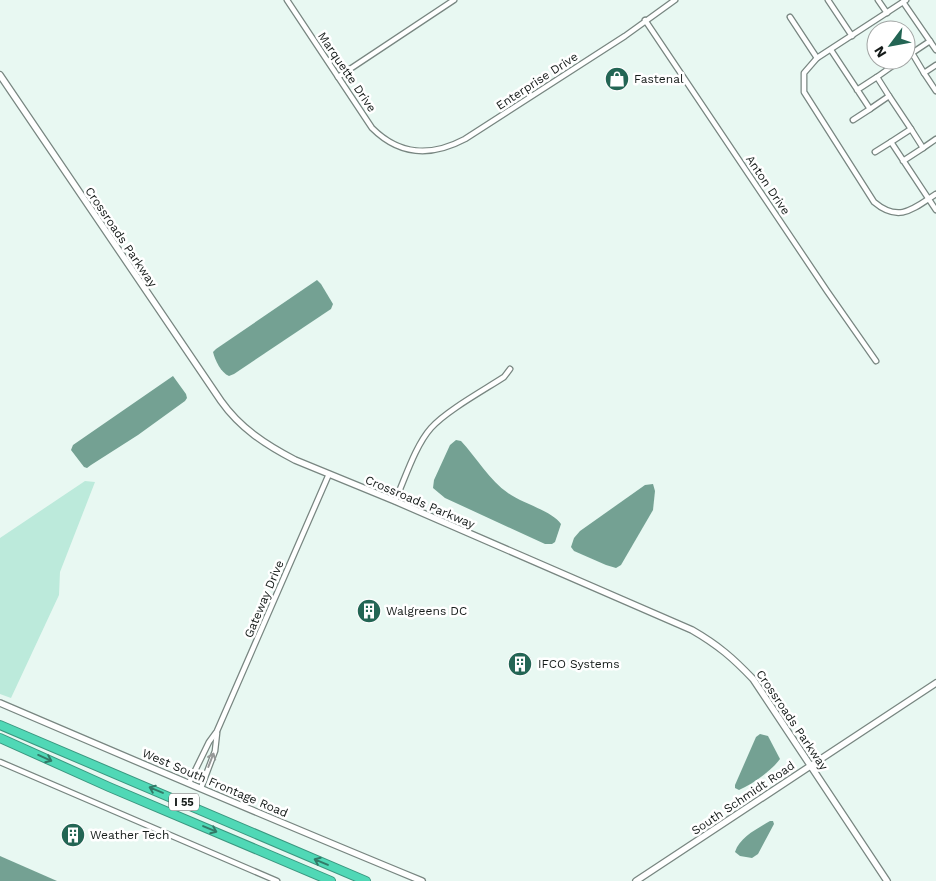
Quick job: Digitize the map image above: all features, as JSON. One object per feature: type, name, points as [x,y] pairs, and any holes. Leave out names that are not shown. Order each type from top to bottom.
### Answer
[{"type":"highway","name":"I 55","points":[[0,725],[366,881]]},
{"type":"highway","name":"I 55","points":[[0,738],[109,787],[331,881]]},
{"type":"highway","points":[[298,867],[316,881]]},
{"type":"street","name":"Marquette Drive","points":[[287,0],[372,128],[381,137],[399,147]]},
{"type":"street","points":[[338,77],[454,0]]},
{"type":"street","name":"Enterprise Drive","points":[[399,147],[417,151],[432,151],[453,145],[465,139],[624,36],[675,0]]},
{"type":"street","points":[[828,0],[852,36]]},
{"type":"street","points":[[878,0],[887,13]]},
{"type":"street","points":[[936,50],[904,1],[817,58],[804,73],[804,92],[874,202],[883,210],[891,213],[900,213],[911,211],[936,194]]},
{"type":"street","points":[[790,17],[817,58]]},
{"type":"street","name":"Anton Drive","points":[[645,20],[832,299],[876,361]]},
{"type":"street","points":[[916,50],[930,41]]},
{"type":"street","points":[[831,50],[870,109]]},
{"type":"street","points":[[916,59],[936,91]]},
{"type":"street","points":[[924,72],[936,65]]},
{"type":"street","points":[[857,90],[887,70]]},
{"type":"street","name":"Crossroads Parkway","points":[[0,75],[164,319],[228,411],[240,425],[274,449],[328,474],[395,501],[692,630],[712,641],[729,654],[753,679],[887,881]]},
{"type":"street","points":[[877,77],[923,148]]},
{"type":"street","points":[[853,120],[889,96]]},
{"type":"street","points":[[875,152],[911,129]]},
{"type":"street","points":[[904,161],[936,139]]},
{"type":"street","points":[[891,142],[936,210]]},
{"type":"street","points":[[395,501],[420,444],[431,428],[446,415],[504,377],[510,369]]},
{"type":"street","name":"Gateway Drive","points":[[189,783],[209,742],[217,731],[328,474]]},
{"type":"street","name":"South Schmidt Road","points":[[636,881],[936,683]]},
{"type":"street","name":"West South Frontage Road","points":[[0,703],[422,881]]},
{"type":"street","name":"Gateway Drive","points":[[201,788],[215,751],[217,731]]},
{"type":"street","points":[[0,762],[277,881]]},
{"type":"shaded area","points":[[317,280],[333,304],[331,309],[234,374],[229,376],[223,372],[213,352],[216,349]]},
{"type":"shaded area","points":[[173,376],[186,394],[187,398],[185,401],[138,435],[87,468],[84,467],[71,450],[73,445]]},
{"type":"shaded area","points":[[456,440],[461,441],[501,488],[514,497],[551,515],[561,524],[555,542],[545,544],[445,498],[433,488],[434,480],[450,445]]},
{"type":"shaded area","points":[[85,481],[95,482],[60,572],[59,595],[11,698],[0,694],[0,538]]},
{"type":"shaded area","points":[[653,484],[655,491],[653,510],[621,565],[616,568],[574,551],[571,547],[574,538],[580,531],[645,485]]},
{"type":"shaded area","points":[[760,734],[768,736],[780,759],[761,777],[739,790],[735,788],[735,785],[756,737]]},
{"type":"shaded area","points":[[770,821],[773,821],[774,824],[758,854],[752,858],[740,856],[735,852],[745,838]]},
{"type":"shaded area","points":[[0,856],[57,881],[0,881]]},
{"type":"place","name":"Fastenal","points":[[617,79]]},
{"type":"place","name":"Walgreens DC","points":[[369,611]]},
{"type":"place","name":"IFCO Systems","points":[[520,664]]},
{"type":"place","name":"Weather Tech","points":[[73,835]]}]
